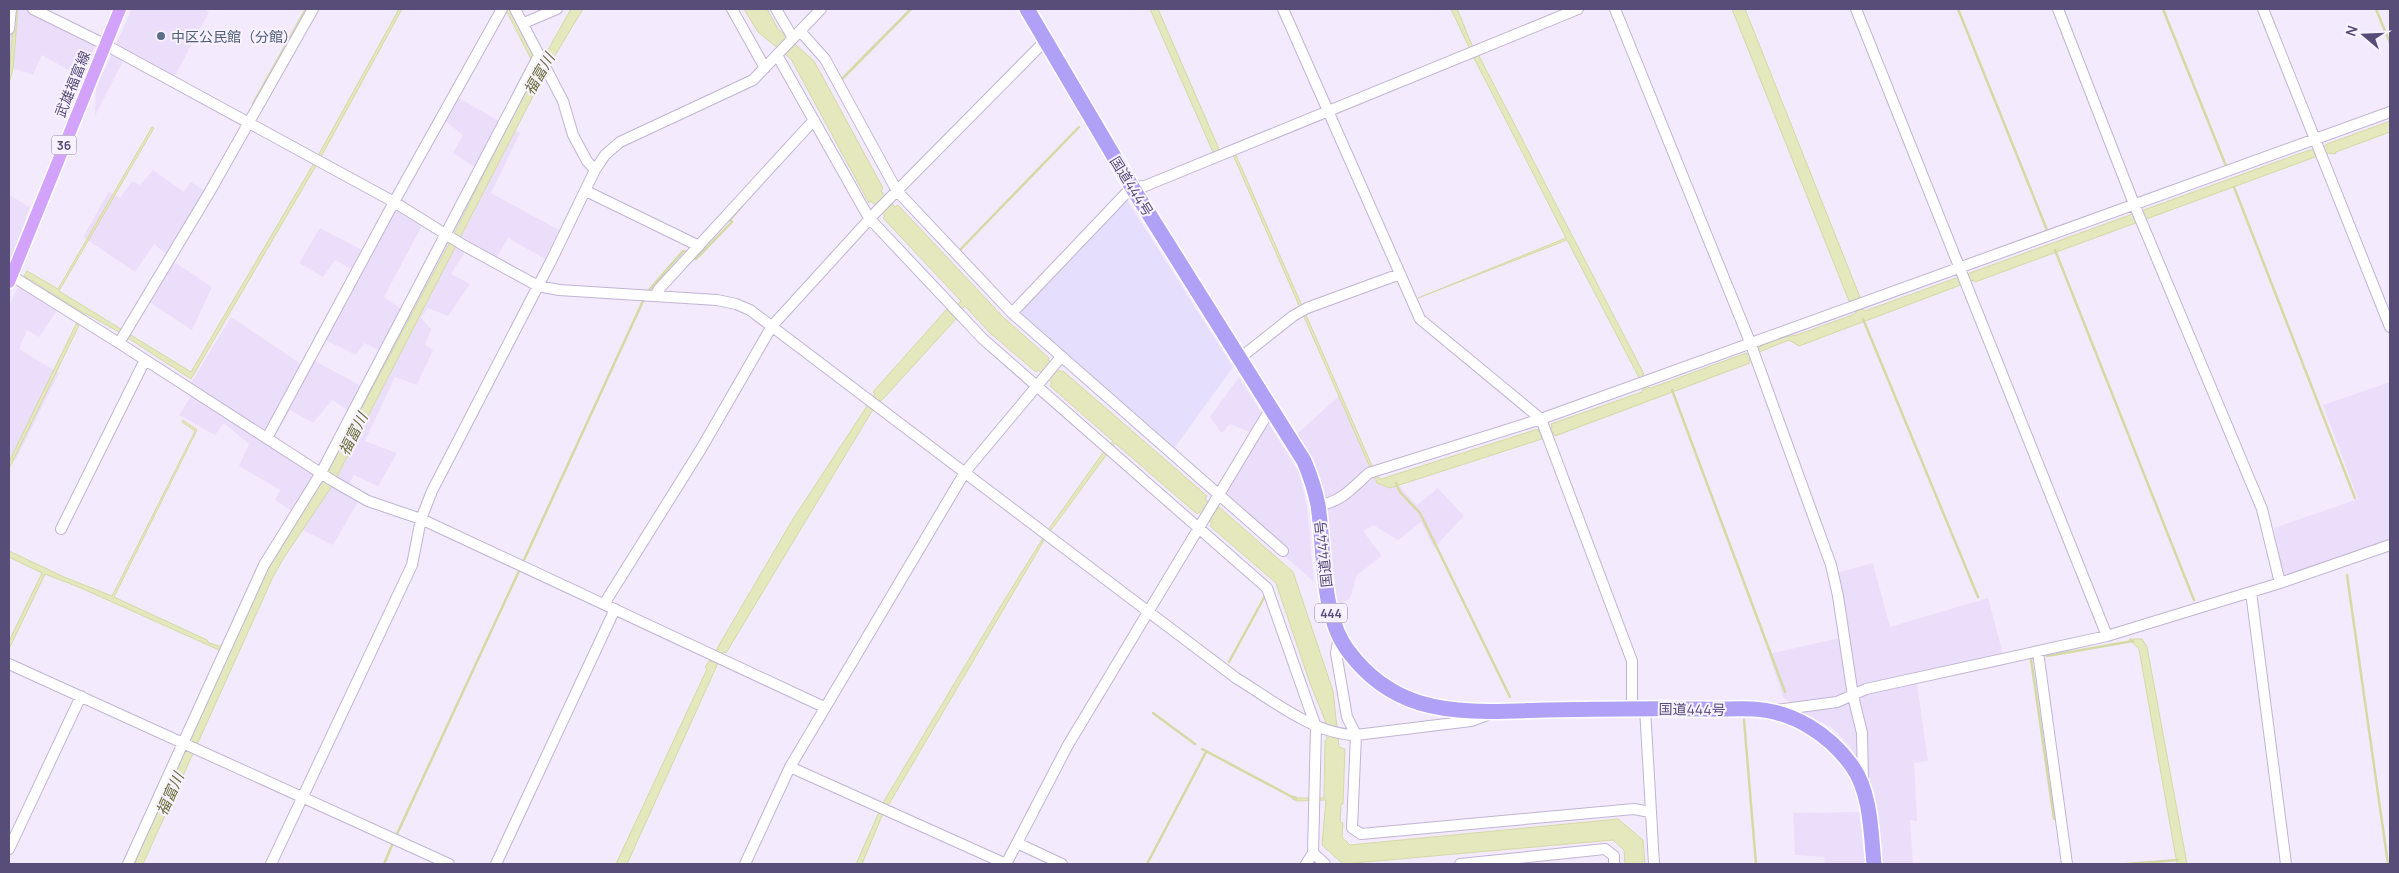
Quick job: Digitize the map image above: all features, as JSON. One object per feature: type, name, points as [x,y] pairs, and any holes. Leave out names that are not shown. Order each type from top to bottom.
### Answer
[{"type":"highway","name":"国道444号","points":[[1027,9],[1132,187],[1304,461],[1312,480],[1318,505],[1327,593],[1339,636],[1348,652],[1370,676],[1392,692],[1419,703],[1445,709],[1498,711],[1638,708],[1754,709],[1791,717],[1824,736],[1853,768],[1864,793],[1874,864]]},
{"type":"main road","name":"武雄福富線","points":[[10,277],[104,44],[120,9]]},
{"type":"street","points":[[9,29],[11,9]]},
{"type":"street","points":[[33,9],[104,44],[394,202],[463,245],[538,286],[559,290],[717,300],[736,304],[772,326],[879,406],[1150,610],[1236,678],[1316,727],[1351,735],[1471,721],[1498,711]]},
{"type":"street","points":[[123,337],[313,9]]},
{"type":"street","points":[[515,9],[524,23],[537,60],[549,73],[563,101],[572,135],[587,161],[595,170]]},
{"type":"street","points":[[524,23],[556,9]]},
{"type":"street","points":[[732,9],[765,68]]},
{"type":"street","points":[[776,9],[796,34],[825,59],[893,194],[1058,360],[1283,551]]},
{"type":"street","points":[[271,864],[412,565],[421,519],[432,491],[538,286],[595,170],[605,155],[620,142],[753,80],[821,9]]},
{"type":"street","points":[[1283,9],[1420,319],[1544,428],[1632,662],[1650,812],[1654,864]]},
{"type":"street","points":[[1012,313],[1132,187],[1145,186],[1473,50],[1578,9]]},
{"type":"street","points":[[1615,9],[1753,349],[1831,565],[1838,596],[1853,696],[1862,733],[1864,793]]},
{"type":"street","points":[[1856,9],[2107,636]]},
{"type":"street","points":[[2058,9],[2135,207],[2262,509],[2280,583]]},
{"type":"street","points":[[2263,9],[2390,327]]},
{"type":"street","points":[[267,438],[394,202],[501,10]]},
{"type":"street","points":[[604,604],[701,449],[772,326],[893,194],[1045,41]]},
{"type":"street","points":[[779,53],[814,120],[873,215],[983,339],[1040,382],[1200,525],[1267,588],[1316,727],[1314,800],[1318,814],[1313,852],[1306,864]]},
{"type":"street","points":[[128,864],[189,746],[225,651],[264,565],[326,477],[537,60]]},
{"type":"street","points":[[1318,505],[1326,504],[1349,493],[1373,471],[1544,428],[1643,381],[1753,349],[1857,304],[1960,271],[2135,207],[2318,147],[2390,112]]},
{"type":"street","points":[[655,296],[658,289],[814,120]]},
{"type":"street","points":[[586,191],[699,246]]},
{"type":"street","points":[[1240,358],[1303,310],[1400,274]]},
{"type":"street","points":[[10,277],[80,318],[123,337],[145,360],[326,477],[368,501],[421,519],[824,707]]},
{"type":"street","points":[[61,529],[145,360]]},
{"type":"street","points":[[745,864],[790,767],[965,472],[1058,360]]},
{"type":"street","points":[[790,767],[1006,864],[1068,745],[1271,408]]},
{"type":"street","points":[[1770,712],[1837,702],[1866,689],[2107,636],[2280,583],[2390,545]]},
{"type":"street","points":[[2251,592],[2286,864]]},
{"type":"street","points":[[496,864],[615,609]]},
{"type":"street","points":[[1339,636],[1336,653],[1351,735],[1348,814],[1352,828],[1361,834],[1634,809],[1650,812]]},
{"type":"street","points":[[2038,652],[2068,864]]},
{"type":"street","points":[[9,664],[449,864]]},
{"type":"street","points":[[9,848],[81,696]]},
{"type":"street","points":[[1017,844],[1062,864]]},
{"type":"street","points":[[1460,864],[1605,849],[1614,856],[1614,864]]},
{"type":"street","points":[[1313,852],[1325,864]]},
{"type":"shaded area","points":[[9,9],[42,9],[99,37],[81,77],[42,55],[33,75],[9,67]]},
{"type":"shaded area","points":[[132,9],[203,9],[209,12],[170,85],[124,59],[95,116],[96,88]]},
{"type":"shaded area","points":[[452,94],[520,133],[491,193],[559,230],[545,259],[508,238],[496,259],[466,250],[451,274],[470,284],[448,316],[428,308],[421,318],[431,329],[425,345],[433,350],[417,385],[395,377],[365,441],[397,453],[378,486],[354,475],[349,484],[363,493],[333,545],[288,523],[295,513],[275,500],[280,490],[239,466],[249,444],[224,423],[215,435],[179,415],[192,395],[186,391],[231,317],[301,364],[306,356],[361,386],[380,351],[364,343],[356,355],[315,335],[353,270],[335,260],[323,277],[299,263],[320,228],[362,250],[395,193],[426,218],[384,297],[401,309],[477,169],[453,153],[463,135],[439,116]],"holes":[[[332,400],[348,410],[318,465],[275,436],[290,410],[313,423]]]},
{"type":"shaded area","points":[[153,170],[184,192],[191,182],[211,195],[173,261],[212,287],[192,330],[140,296],[166,254],[154,244],[135,272],[83,237],[109,191],[120,198],[132,181],[140,185]]},
{"type":"shaded area","points":[[9,195],[30,207],[9,265]]},
{"type":"shaded area","points":[[1125,197],[1233,367],[1173,450],[1018,313]]},
{"type":"shaded area","points":[[19,285],[57,310],[39,337],[27,330],[19,349],[59,373],[15,461],[9,457],[9,306]]},
{"type":"shaded area","points":[[1239,377],[1299,472],[1307,506],[1314,582],[1214,494],[1252,433],[1230,424],[1222,433],[1210,417]]},
{"type":"shaded area","points":[[2390,382],[2390,551],[2285,587],[2274,528],[2358,499],[2323,405]]},
{"type":"shaded area","points":[[1340,395],[1376,479],[1400,487],[1417,505],[1438,488],[1464,516],[1434,548],[1421,522],[1398,540],[1373,525],[1363,531],[1382,556],[1357,575],[1350,599],[1341,603],[1335,600],[1319,479],[1297,434]]},
{"type":"shaded area","points":[[1873,563],[1890,627],[1988,598],[2006,665],[1917,684],[1928,761],[1914,763],[1917,821],[1910,820],[1913,864],[1882,864],[1874,792],[1850,746],[1831,727],[1803,713],[1783,697],[1769,654],[1839,638],[1829,575]]},
{"type":"shaded area","points":[[1859,812],[1865,864],[1825,864],[1824,857],[1795,855],[1793,813]]},
{"type":"water","points":[[14,9],[18,9],[13,69],[9,83]]},
{"type":"water","points":[[305,9],[307,9],[253,105],[252,104]]},
{"type":"water","points":[[399,9],[402,9],[317,164],[191,379],[119,332],[85,313],[9,469],[9,462],[82,312],[24,276],[27,271],[58,289],[152,127],[154,128],[59,291],[191,372],[314,163]]},
{"type":"water","name":"福富川","points":[[501,9],[511,9],[535,59],[540,64],[571,9],[583,9],[548,67],[332,486],[283,559],[272,579],[143,864],[133,864],[228,654],[81,588],[45,574],[9,649],[9,641],[42,573],[9,557],[9,551],[64,577],[112,596],[195,431],[182,422],[183,420],[197,430],[114,597],[207,640],[209,643],[223,647],[276,552],[322,480],[327,480],[327,473],[450,242],[533,76],[532,61],[507,12]]},
{"type":"water","points":[[744,9],[767,9],[778,29],[814,61],[883,188],[881,191],[895,207],[898,205],[1003,317],[1049,358],[1048,360],[1061,372],[1063,371],[1207,496],[1205,499],[1217,509],[1219,507],[1293,572],[1333,691],[1339,747],[1345,749],[1343,804],[1341,804],[1340,822],[1343,823],[1342,837],[1350,845],[1618,819],[1643,840],[1645,864],[1625,864],[1624,850],[1613,840],[1343,864],[1322,845],[1326,800],[1298,801],[1292,799],[1294,796],[1298,798],[1324,798],[1325,741],[1327,739],[1325,720],[1310,683],[1276,583],[1210,526],[1212,523],[1199,512],[1197,514],[1115,443],[1046,537],[889,804],[887,804],[862,864],[856,864],[884,801],[1002,604],[1048,530],[1113,441],[1050,386],[1052,383],[1038,370],[1036,372],[990,333],[965,306],[961,310],[956,306],[961,301],[883,218],[885,216],[871,201],[869,203],[791,59],[758,32]]},
{"type":"water","points":[[1150,9],[1158,9],[1218,150],[1235,153],[1377,477],[1381,479],[1538,429],[1539,432],[1552,428],[1551,424],[1642,392],[1644,387],[1567,240],[1418,298],[1566,238],[1451,9],[1457,9],[1474,48],[1644,374],[1642,375],[1646,386],[1651,388],[1746,353],[1748,355],[1771,342],[1797,335],[1855,314],[1857,310],[1853,300],[1849,301],[1732,9],[1745,9],[1860,297],[1856,299],[1860,308],[1865,311],[2390,121],[2390,132],[2335,154],[2328,153],[2315,157],[1975,282],[1974,280],[1799,346],[1789,340],[1759,352],[1749,360],[1750,363],[1555,436],[1553,432],[1541,436],[1542,439],[1390,488],[1377,483],[1233,155],[1213,152]]},
{"type":"water","points":[[947,309],[956,319],[872,411],[726,653],[723,652],[627,864],[616,864],[707,669],[705,667],[710,660],[712,661],[719,645],[793,519],[875,394],[873,392]]},
{"type":"water","points":[[2129,639],[2142,639],[2147,647],[2187,864],[2177,864],[2139,649]]},
{"type":"waterway","points":[[841,80],[911,9]]},
{"type":"waterway","points":[[1958,9],[2047,230]]},
{"type":"waterway","points":[[2163,9],[2226,166]]},
{"type":"waterway","points":[[2376,9],[2390,43]]},
{"type":"waterway","points":[[959,251],[1079,127]]},
{"type":"waterway","points":[[2234,187],[2355,498]]},
{"type":"waterway","points":[[693,258],[696,259],[732,222],[730,220],[742,206]]},
{"type":"waterway","points":[[2055,250],[2194,600]]},
{"type":"waterway","points":[[649,290],[683,251],[687,252]]},
{"type":"waterway","points":[[524,560],[643,301]]},
{"type":"waterway","points":[[1863,319],[1978,597]]},
{"type":"waterway","points":[[1672,390],[1785,692]]},
{"type":"waterway","points":[[1396,483],[1400,492],[1420,513],[1510,697]]},
{"type":"waterway","points":[[397,834],[519,571]]},
{"type":"waterway","points":[[2347,575],[2388,864]]},
{"type":"waterway","points":[[1229,662],[1265,596]]},
{"type":"waterway","points":[[2047,656],[2133,641]]},
{"type":"waterway","points":[[2031,659],[2054,819]]},
{"type":"waterway","points":[[1153,713],[1195,744]]},
{"type":"waterway","points":[[1744,720],[1756,864]]},
{"type":"waterway","points":[[1202,749],[1296,799]]},
{"type":"waterway","points":[[1147,864],[1206,752]]},
{"type":"waterway","points":[[384,864],[392,845]]},
{"type":"waterway","points":[[2127,864],[2178,860]]},
{"type":"place","name":"中区公民館（分館）","points":[[161,36]]}]
